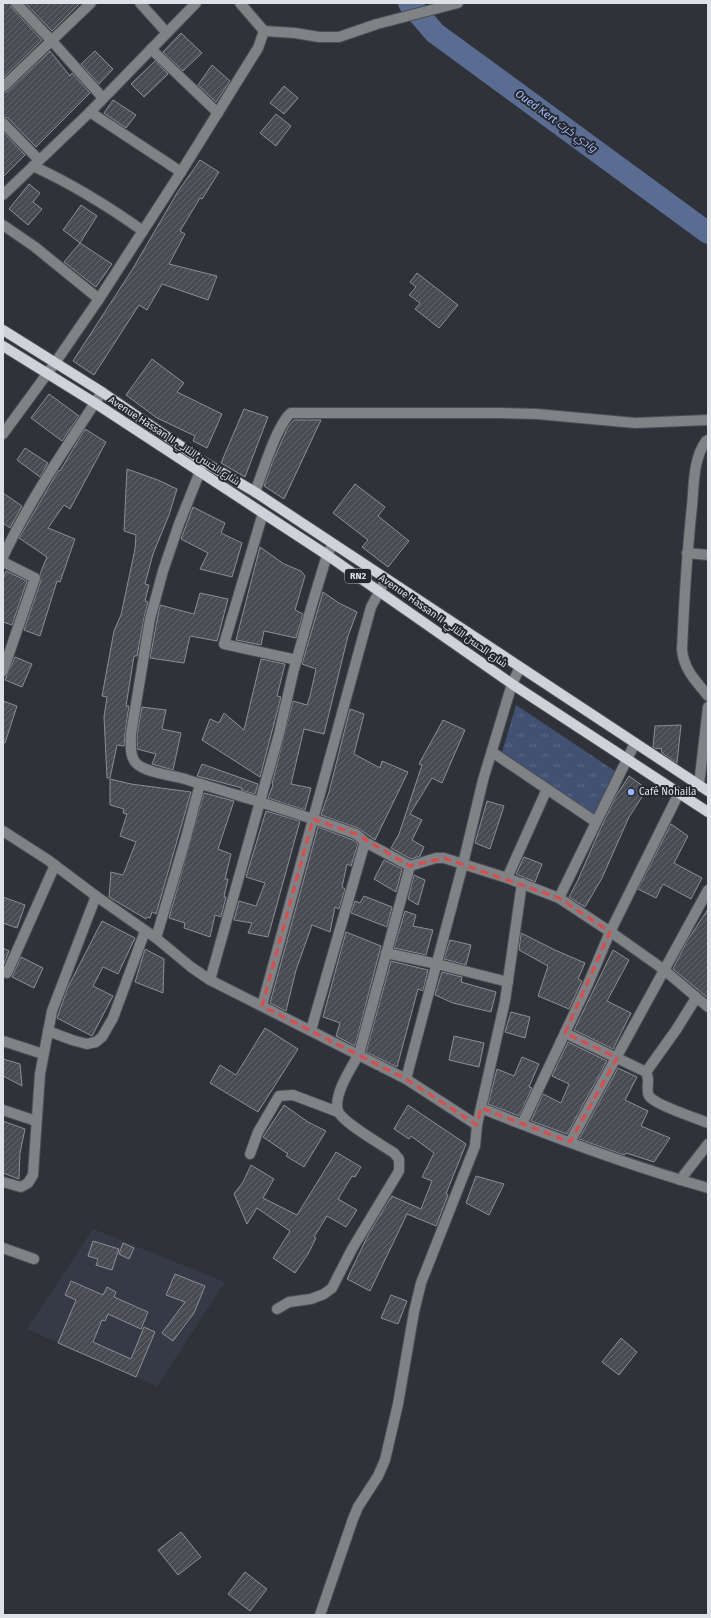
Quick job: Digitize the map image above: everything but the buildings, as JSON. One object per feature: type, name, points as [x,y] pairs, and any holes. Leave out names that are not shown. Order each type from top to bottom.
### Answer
[{"type":"main road","name":"Avenue Hassan II شارع الحسن الثاني","points":[[3,330],[102,392],[204,462],[255,492],[708,791]]},
{"type":"main road","name":"Avenue Hassan II شارع الحسن الثاني","points":[[3,346],[95,403],[198,472],[328,555],[512,684],[708,812]]},
{"type":"street","points":[[16,3],[103,98]]},
{"type":"street","points":[[3,87],[91,3]]},
{"type":"street","points":[[140,3],[167,33]]},
{"type":"street","points":[[3,195],[90,112],[196,3]]},
{"type":"street","points":[[240,3],[264,31],[295,33],[324,38],[339,37],[378,24],[458,3]]},
{"type":"street","points":[[3,434],[56,364],[99,299],[218,113],[258,48],[264,31]]},
{"type":"street","points":[[151,49],[218,113]]},
{"type":"street","points":[[90,112],[181,172]]},
{"type":"street","points":[[3,123],[36,163],[113,210],[142,231]]},
{"type":"street","points":[[3,225],[35,247],[99,299]]},
{"type":"street","points":[[3,557],[33,500],[102,392]]},
{"type":"street","points":[[255,492],[278,433],[285,418],[291,413],[537,414],[635,423],[708,420]]},
{"type":"street","points":[[708,440],[701,448],[698,456],[687,553],[682,650],[683,658],[690,675],[708,696]]},
{"type":"street","points":[[204,462],[198,472],[165,564],[150,619],[130,734],[130,748],[135,762],[141,767],[200,784],[356,834],[365,842],[410,866],[438,858],[444,858],[507,878],[559,898],[663,969],[708,1007]]},
{"type":"street","points":[[263,513],[224,644],[297,660]]},
{"type":"street","points":[[210,980],[279,734],[297,660],[328,555],[333,544]]},
{"type":"street","points":[[687,553],[708,555]]},
{"type":"street","points":[[3,562],[35,578],[3,671]]},
{"type":"street","points":[[262,1006],[371,607],[386,579]]},
{"type":"street","points":[[406,1079],[463,864],[483,780],[512,684],[520,667]]},
{"type":"street","points":[[699,785],[708,707]]},
{"type":"street","points":[[559,898],[635,743]]},
{"type":"street","points":[[492,752],[596,822]]},
{"type":"street","points":[[156,938],[200,784]]},
{"type":"street","points":[[507,878],[547,789]]},
{"type":"street","points":[[522,1124],[565,1034],[610,932],[679,793]]},
{"type":"street","points":[[3,831],[55,865],[156,938],[191,967],[210,980],[406,1079],[477,1125]]},
{"type":"street","points":[[311,1030],[365,842]]},
{"type":"street","points":[[7,974],[55,865]]},
{"type":"street","points":[[338,1112],[340,1094],[346,1075],[359,1054],[410,866]]},
{"type":"street","points":[[320,1615],[353,1518],[358,1507],[375,1482],[385,1460],[398,1404],[414,1312],[421,1283],[475,1146],[477,1125],[508,982],[522,884]]},
{"type":"street","points":[[570,1142],[617,1058],[663,969],[708,890]]},
{"type":"street","points":[[3,1182],[21,1187],[31,1181],[34,1164],[40,1074],[52,1011],[96,896]]},
{"type":"street","points":[[48,1030],[87,1044],[96,1042],[102,1037],[113,1018],[145,931]]},
{"type":"street","points":[[386,953],[508,982]]},
{"type":"street","points":[[646,1072],[676,1030],[696,998]]},
{"type":"street","points":[[565,1034],[646,1072],[649,1078],[647,1091],[653,1100],[708,1123]]},
{"type":"street","points":[[3,1041],[43,1054]]},
{"type":"street","points":[[250,1154],[258,1132],[279,1096],[293,1095],[338,1112],[345,1121],[394,1154],[399,1159],[399,1171],[352,1248],[332,1288],[324,1294],[311,1299],[289,1302],[277,1309]]},
{"type":"street","points":[[481,1108],[570,1142],[680,1180],[708,1188]]},
{"type":"street","points":[[3,1110],[36,1121]]},
{"type":"street","points":[[680,1180],[708,1144]]},
{"type":"street","points":[[3,1248],[34,1259]]},
{"type":"highlighted area","points":[[313,819],[356,834],[410,866],[444,858],[559,898],[610,932],[565,1033],[617,1058],[570,1142],[481,1108],[477,1125],[406,1079],[262,1006]]},
{"type":"shaded area","points":[[93,1229],[225,1282],[157,1386],[27,1329]]},
{"type":"green space","points":[[516,705],[615,771],[595,816],[502,752]]},
{"type":"waterway","name":"Oued Kert وادي كرت","points":[[409,3],[435,33],[708,233]]},
{"type":"place","name":"Café Nohaila","points":[[631,792]]}]
